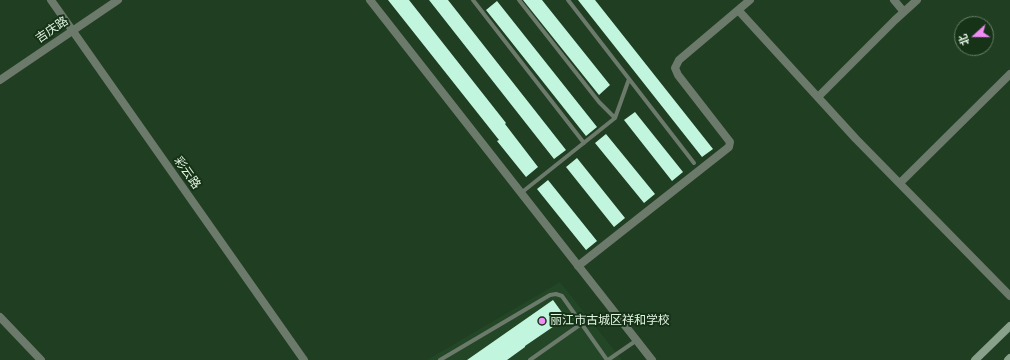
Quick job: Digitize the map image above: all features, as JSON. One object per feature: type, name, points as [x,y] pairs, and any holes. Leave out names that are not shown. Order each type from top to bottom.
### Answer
[{"type":"main road","points":[[975,360],[1010,326]]},
{"type":"street","name":"彩云路","points":[[51,0],[304,360]]},
{"type":"street","name":"吉庆路","points":[[0,80],[118,0]]},
{"type":"street","points":[[370,0],[652,360]]},
{"type":"street","points":[[578,266],[729,147],[730,142],[678,75],[675,68],[679,60],[750,0]]},
{"type":"street","points":[[894,0],[904,12]]},
{"type":"street","points":[[818,97],[917,0]]},
{"type":"street","points":[[739,10],[818,97],[1010,296]]},
{"type":"street","points":[[900,183],[1010,74]]},
{"type":"street","points":[[0,317],[41,360]]},
{"type":"lane","points":[[481,0],[475,2],[584,143]]},
{"type":"lane","points":[[519,0],[599,102],[615,118]]},
{"type":"lane","points":[[568,0],[694,163]]},
{"type":"lane","points":[[521,193],[615,118],[629,79]]},
{"type":"lane","points":[[440,360],[553,294],[562,296],[607,360],[637,340]]},
{"type":"lane","points":[[530,360],[581,324]]},
{"type":"shaded area","name":"丽江市古城区祥和学校","points":[[560,282],[622,360],[427,360]]},
{"type":"building","points":[[388,0],[409,0],[506,123],[505,124],[538,167],[526,177],[497,141],[499,140]]},
{"type":"building","points":[[429,0],[448,0],[566,150],[554,159]]},
{"type":"building","points":[[523,0],[542,0],[610,85],[599,95]]},
{"type":"building","points":[[578,0],[595,0],[713,149],[702,157]]},
{"type":"building","points":[[497,1],[597,127],[586,136],[486,10]]},
{"type":"building","points":[[635,112],[683,172],[672,181],[624,120]]},
{"type":"building","points":[[606,134],[655,194],[644,203],[595,143]]},
{"type":"building","points":[[577,158],[625,218],[614,227],[566,167]]},
{"type":"building","points":[[548,180],[597,241],[586,250],[537,189]]},
{"type":"building","points":[[553,300],[566,318],[507,360],[467,360]]},
{"type":"place","name":"丽江市古城区祥和学校","points":[[542,321]]}]
